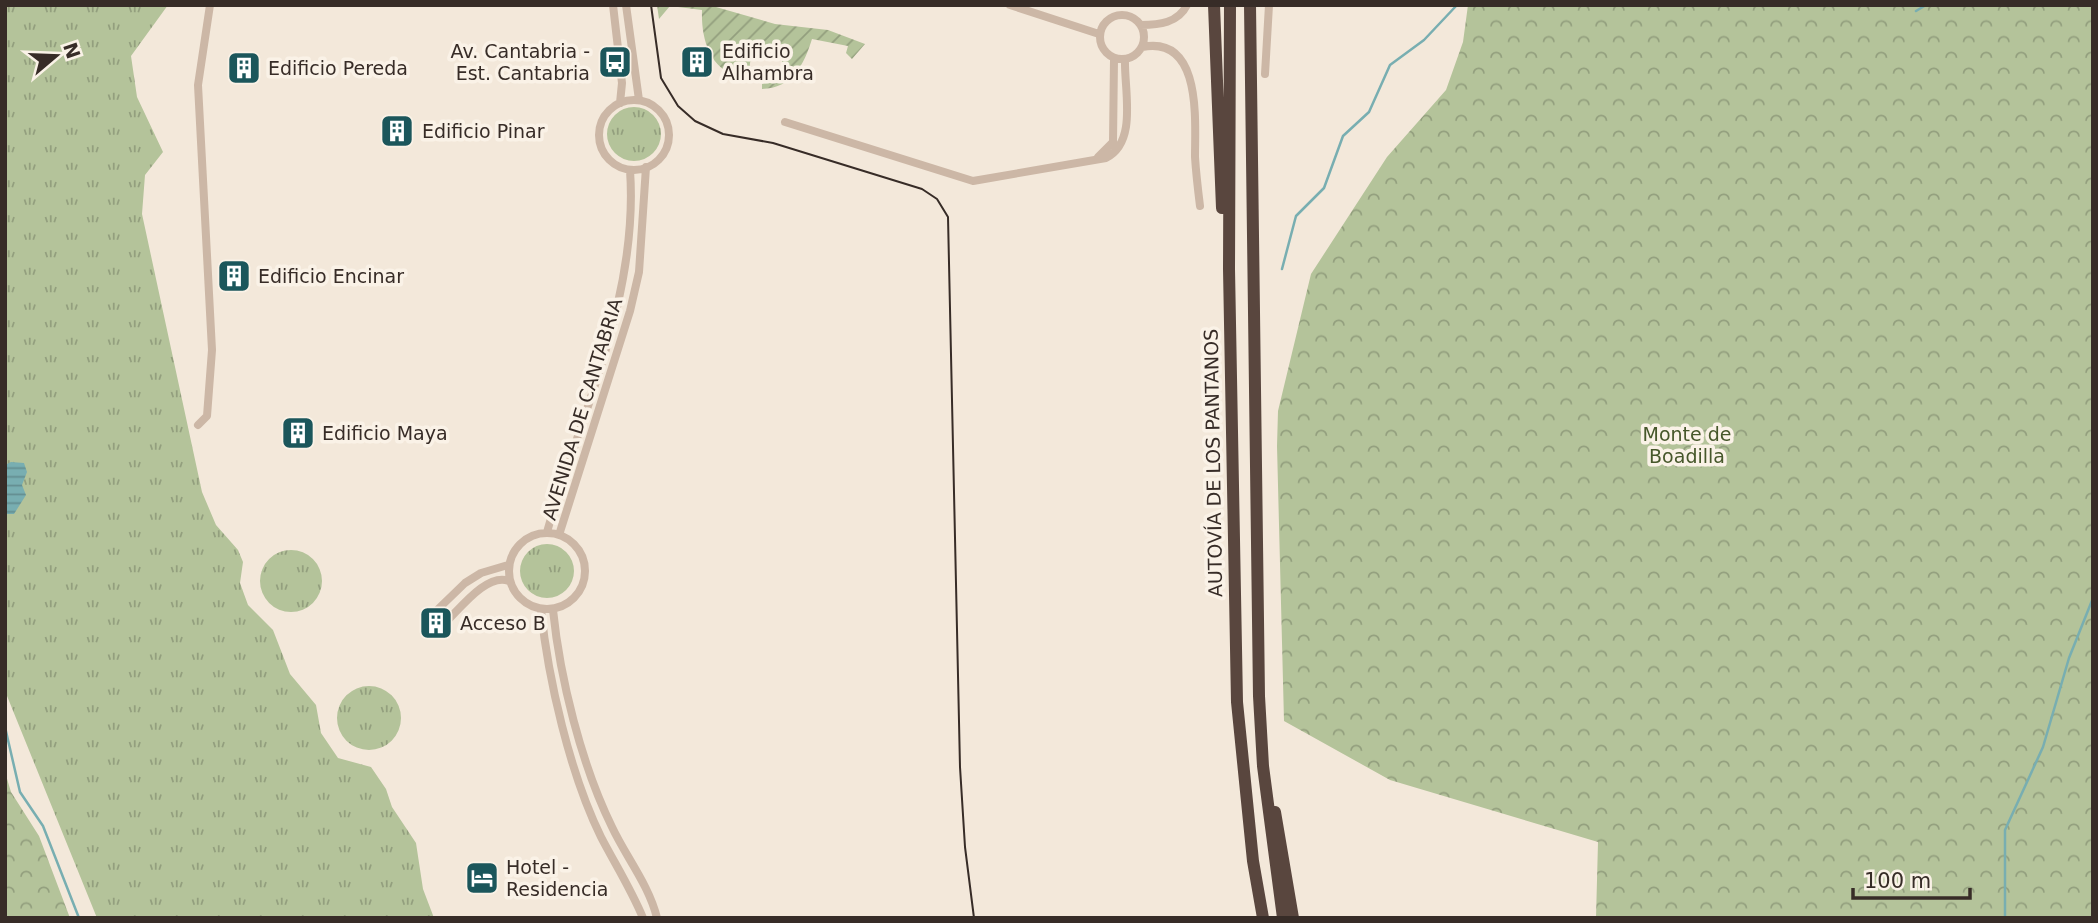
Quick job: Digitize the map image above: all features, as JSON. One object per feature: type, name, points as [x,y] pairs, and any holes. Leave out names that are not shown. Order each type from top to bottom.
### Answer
[{"type":"highway","points":[[1214,5],[1219,161],[1225,253],[1230,269]]},
{"type":"highway","name":"AUTOVÍA DE LOS PANTANOS","points":[[1230,5],[1230,269],[1237,702],[1253,861],[1263,918]]},
{"type":"highway","points":[[1250,5],[1255,511],[1262,750],[1273,856],[1283,918]]},
{"type":"highway","points":[[1262,750],[1296,918]]},
{"type":"street","points":[[198,425],[207,416],[212,350],[198,85],[209,5]]},
{"type":"street","points":[[613,5],[622,83],[620,103]]},
{"type":"street","points":[[626,5],[639,100]]},
{"type":"street","points":[[1010,5],[1099,34]]},
{"type":"street","points":[[1115,5],[1117,15]]},
{"type":"street","points":[[1141,25],[1158,25],[1172,20],[1187,5]]},
{"type":"street","points":[[1265,74],[1269,5]]},
{"type":"street","points":[[1117,15],[1133,18],[1141,25],[1144,36],[1142,47],[1136,55],[1125,60],[1115,59],[1101,47],[1099,34],[1107,20],[1117,15]]},
{"type":"street","points":[[1142,47],[1154,45],[1165,48],[1175,54],[1187,69],[1194,93],[1200,206]]},
{"type":"street","points":[[1095,159],[1113,142],[1115,59]]},
{"type":"street","points":[[785,122],[973,181],[1095,159],[1115,154],[1122,145],[1126,132],[1125,60]]},
{"type":"street","points":[[639,100],[660,112],[668,133],[661,157],[646,167],[630,170],[613,163],[603,151],[599,134],[603,117],[620,103],[639,100]]},
{"type":"street","name":"AVENIDA DE CANTABRIA","points":[[559,535],[630,311],[639,272],[646,167]]},
{"type":"street","name":"AVENIDA DE CANTABRIA","points":[[547,532],[617,310],[630,228],[630,170]]},
{"type":"street","points":[[547,532],[559,535],[572,542],[582,555],[585,569],[579,593],[569,603],[553,610],[541,610],[521,601],[509,581],[508,565],[513,552],[522,541],[547,532]]},
{"type":"street","points":[[434,612],[465,583],[481,573],[508,565]]},
{"type":"street","points":[[444,624],[482,587],[499,579],[509,581]]},
{"type":"street","points":[[541,610],[564,729],[583,788],[600,835],[643,918]]},
{"type":"street","points":[[553,610],[576,723],[595,784],[611,825],[657,918]]},
{"type":"green space","points":[[5,5],[168,5],[131,56],[137,97],[163,152],[145,175],[142,214],[202,492],[216,525],[238,550],[243,562],[240,583],[248,605],[273,630],[290,674],[316,705],[321,733],[338,758],[371,767],[386,789],[392,807],[416,843],[423,889],[434,918],[97,918],[5,691]]},
{"type":"green space","points":[[657,5],[709,5],[775,24],[828,30],[865,44],[852,59],[846,53],[848,46],[812,39],[801,66],[789,80],[772,88],[762,89],[762,84],[777,81],[782,75],[782,56],[776,51],[759,50],[752,58],[750,71],[739,72],[738,77],[720,67],[709,51],[703,31],[702,10],[670,6],[659,19]]},
{"type":"green space","name":"Monte de Boadilla","points":[[1468,5],[2093,5],[2093,918],[1596,918],[1598,842],[1390,780],[1284,721],[1278,411],[1311,274],[1387,157],[1446,90],[1463,42]]},
{"type":"green space","points":[[634,107],[653,115],[661,134],[653,153],[634,161],[615,153],[607,134],[615,115]]},
{"type":"green space","points":[[547,544],[566,552],[574,571],[566,590],[547,598],[528,590],[520,571],[528,552]]},
{"type":"green space","points":[[285,550],[297,550],[313,559],[320,569],[320,593],[313,603],[297,612],[285,612],[274,607],[265,598],[260,587],[260,575],[265,564],[274,555]]},
{"type":"green space","points":[[369,686],[387,692],[395,700],[401,718],[395,736],[387,744],[369,750],[351,744],[343,736],[337,718],[343,700],[351,692]]},
{"type":"green space","points":[[5,772],[11,792],[39,836],[70,918],[5,918]]},
{"type":"water","points":[[11,462],[24,463],[27,472],[22,485],[26,495],[14,514],[5,514],[5,465]]},
{"type":"waterway","points":[[1282,269],[1296,216],[1324,188],[1343,136],[1369,112],[1390,65],[1424,40],[1457,5]]},
{"type":"waterway","points":[[1916,11],[1926,5]]},
{"type":"waterway","points":[[2005,918],[2005,830],[2043,747],[2069,658],[2093,598]]},
{"type":"waterway","points":[[5,727],[20,792],[43,826],[79,918]]},
{"type":"tram line","points":[[651,5],[661,78],[678,106],[695,121],[723,134],[773,143],[922,189],[937,199],[948,217],[960,767],[965,847],[974,918]]},
{"type":"place","name":"Av. Cantabria - Est. Cantabria","points":[[615,62]]},
{"type":"place","name":"Edificio Alhambra","points":[[697,62]]},
{"type":"place","name":"Edificio Pereda","points":[[244,68]]},
{"type":"place","name":"Edificio Pinar","points":[[397,131]]},
{"type":"place","name":"Edificio Encinar","points":[[234,276]]},
{"type":"place","name":"Edificio Maya","points":[[298,433]]},
{"type":"place","name":"Acceso B","points":[[436,623]]},
{"type":"place","name":"Hotel - Residencia","points":[[482,878]]}]
